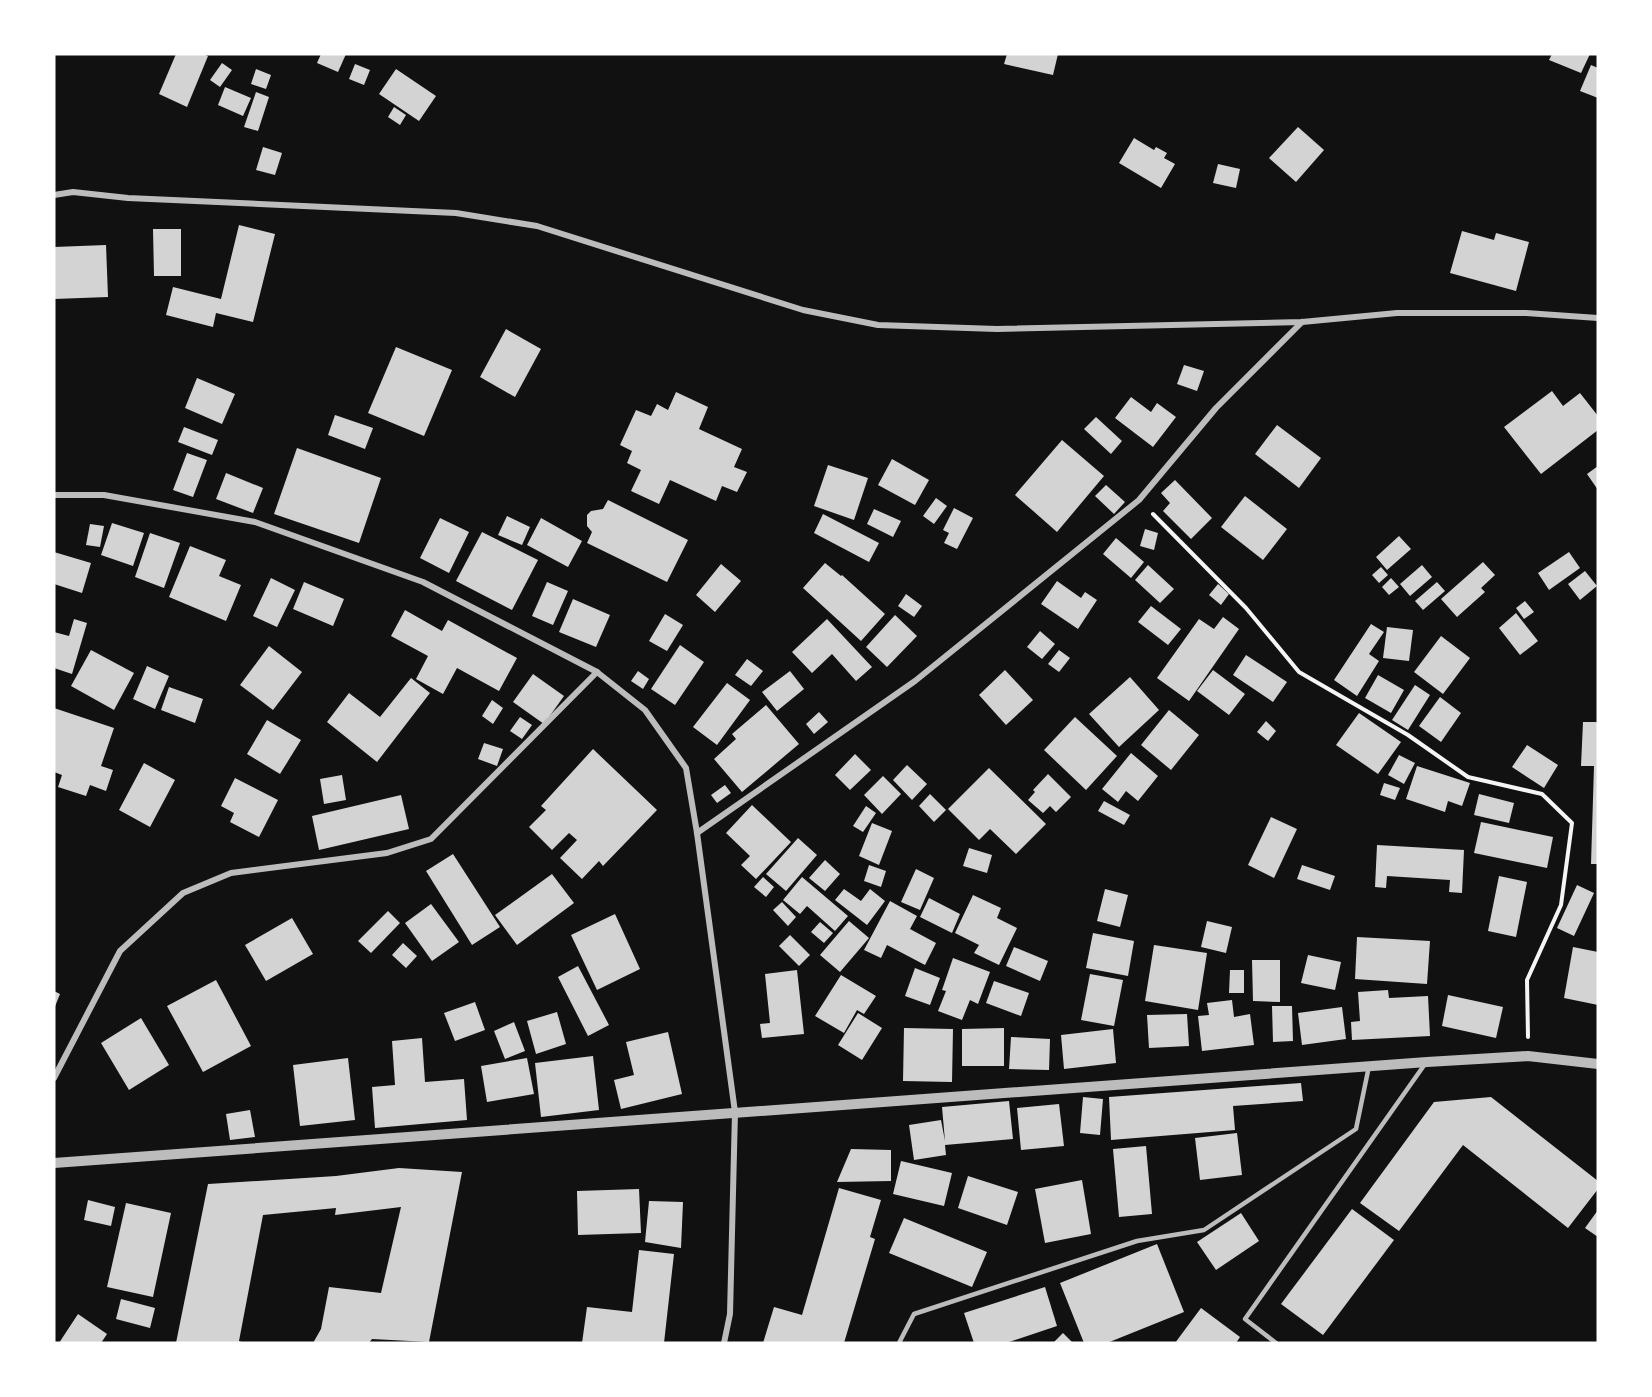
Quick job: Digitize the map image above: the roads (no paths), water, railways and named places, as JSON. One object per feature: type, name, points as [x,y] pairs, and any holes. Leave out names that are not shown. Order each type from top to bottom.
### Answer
[{"type":"street","points":[[54,195],[73,192],[128,198],[456,213],[537,226],[803,310],[878,325],[997,329],[1302,322],[1397,313],[1526,313],[1598,318]]},
{"type":"street","points":[[697,833],[915,681],[1139,500],[1216,408],[1302,322]]},
{"type":"street","points":[[54,495],[104,495],[255,522],[423,582],[597,672],[645,710],[686,768],[735,1112],[730,1314],[724,1343]]},
{"type":"street","points":[[54,1078],[120,951],[183,892],[231,873],[387,853],[431,839],[597,672]]},
{"type":"street","points":[[54,1163],[1427,1062],[1528,1056],[1598,1064]]},
{"type":"lane","points":[[1276,1343],[1245,1319],[1427,1062]]},
{"type":"lane","points":[[899,1343],[914,1314],[1137,1241],[1204,1230],[1356,1129],[1369,1066]]}]
